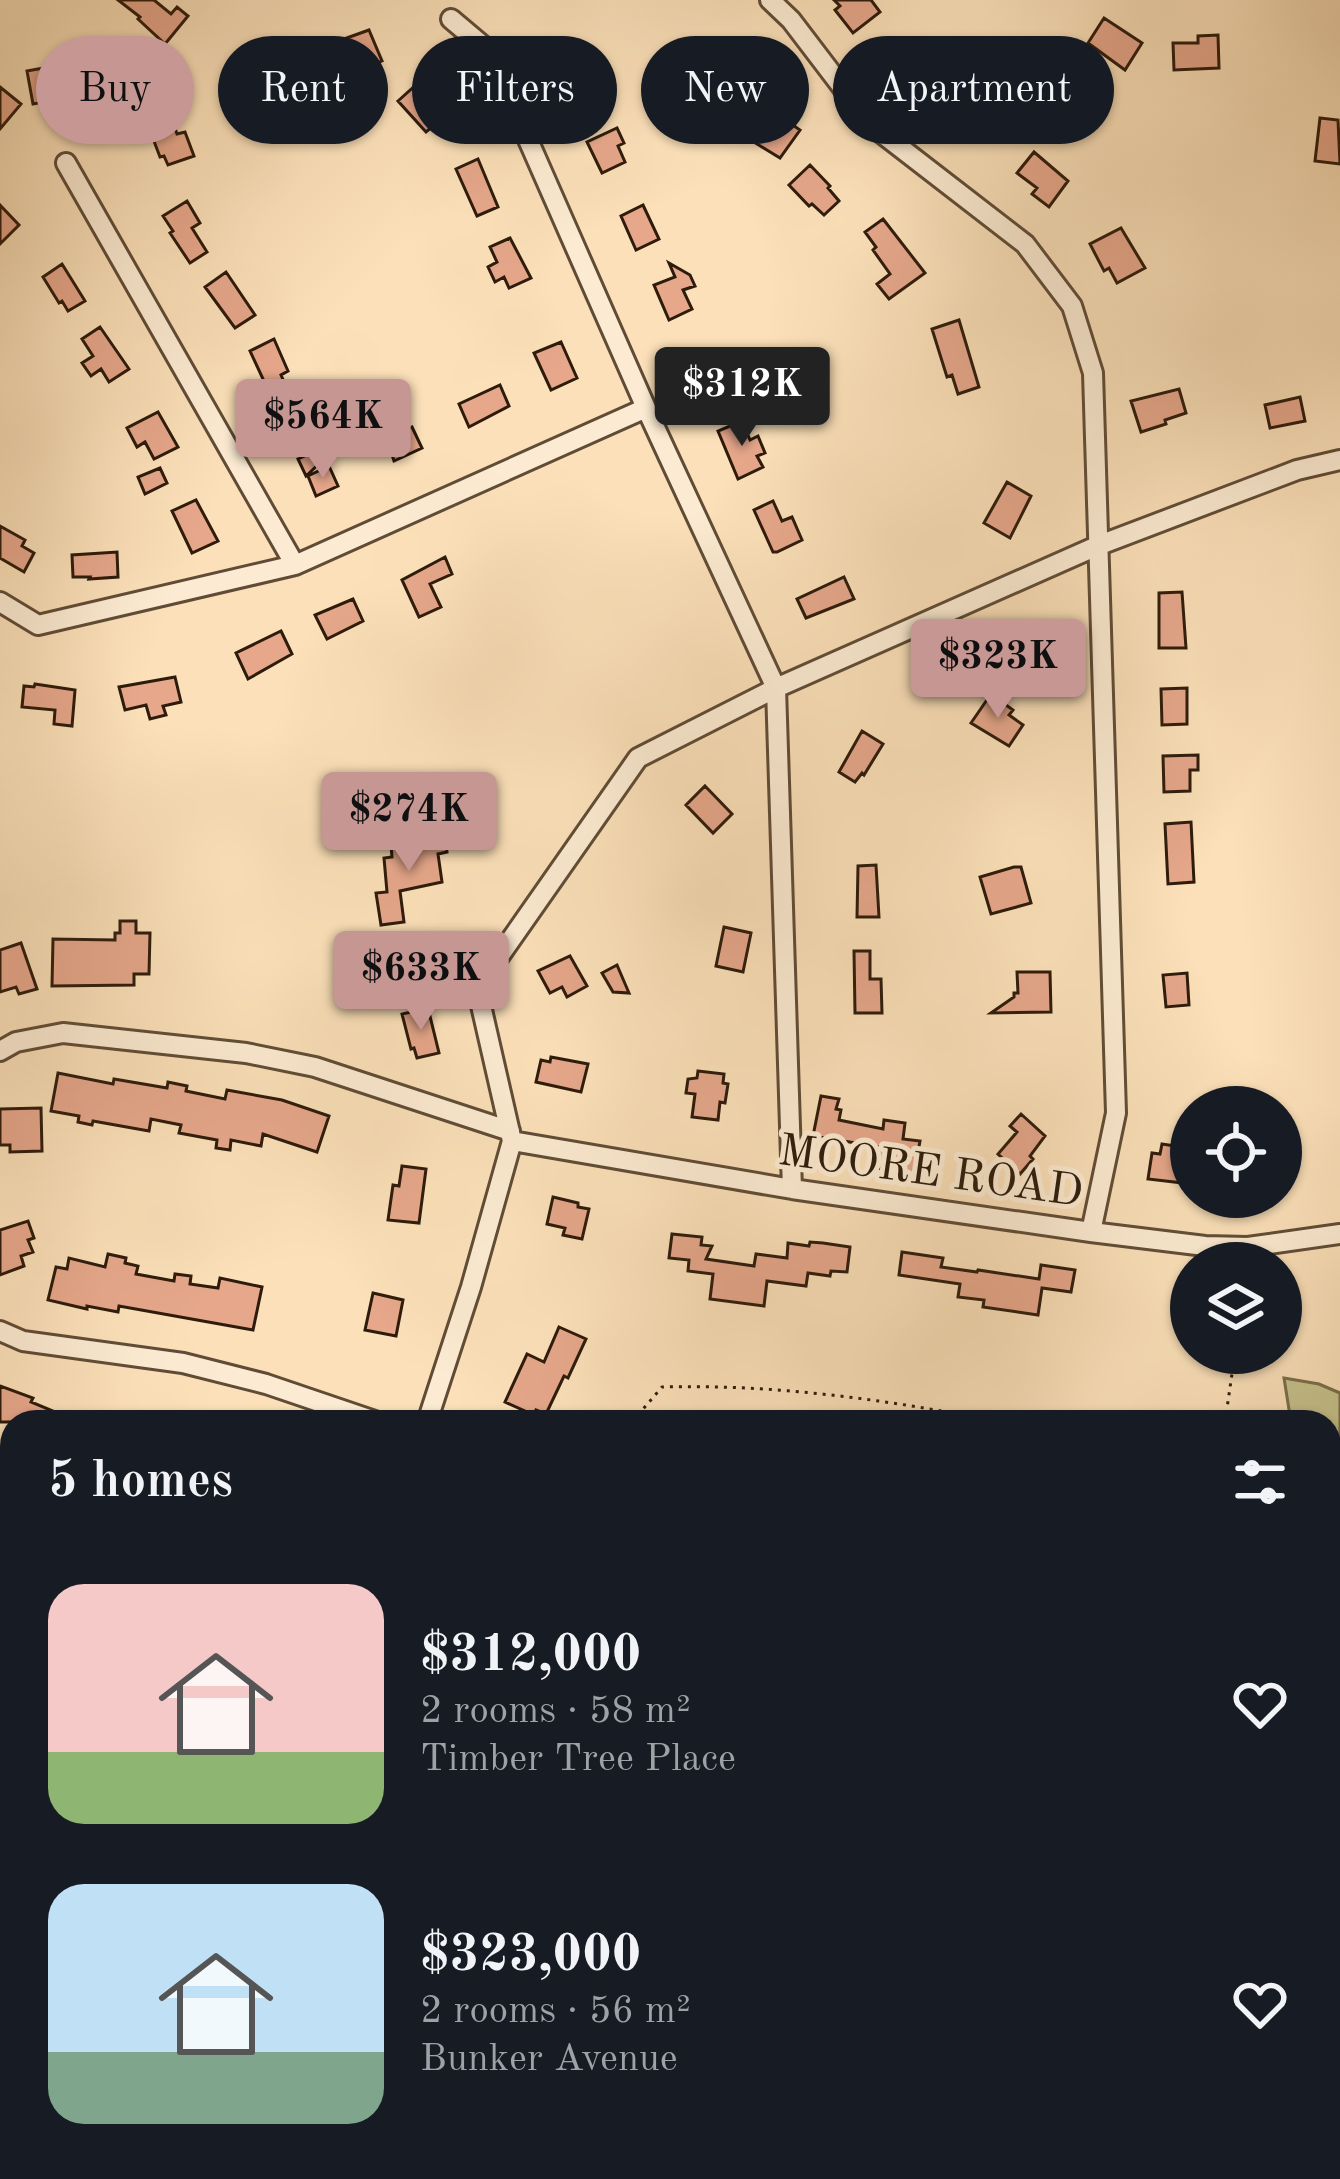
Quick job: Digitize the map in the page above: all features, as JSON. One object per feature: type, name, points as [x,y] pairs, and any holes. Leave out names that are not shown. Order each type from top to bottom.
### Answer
[{"type":"street","points":[[770,0],[791,20],[871,124],[1024,244],[1072,306],[1093,373],[1116,1113],[1091,1232]]},
{"type":"street","points":[[451,19],[489,51],[776,688],[792,1189]]},
{"type":"street","points":[[65,163],[295,565]]},
{"type":"street","points":[[0,602],[38,625],[295,565],[646,408]]},
{"type":"street","points":[[432,1410],[511,1136],[477,988],[638,758],[776,688],[1097,546],[1297,470],[1340,460]]},
{"type":"street","name":"MOORE ROAD","points":[[0,1051],[16,1042],[63,1033],[246,1053],[315,1067],[511,1136],[792,1189],[1091,1232],[1248,1247],[1340,1234]]},
{"type":"street","points":[[0,1331],[39,1344],[183,1363],[343,1410]]},
{"type":"path","points":[[1227,1410],[1232,1374]]},
{"type":"path","points":[[642,1410],[662,1387],[710,1386],[880,1400],[935,1410]]},
{"type":"shaded area","points":[[1284,1378],[1340,1393],[1340,1410],[1289,1410]]},
{"type":"building","points":[[118,0],[154,0],[171,14],[177,7],[188,16],[172,36],[156,36]]},
{"type":"building","points":[[834,0],[871,0],[880,12],[853,33],[835,10],[840,6]]},
{"type":"building","points":[[1104,18],[1142,43],[1125,70],[1114,62],[1114,36],[1092,36]]},
{"type":"building","points":[[1218,35],[1219,68],[1174,70],[1173,43],[1198,43],[1198,36]]},
{"type":"building","points":[[36,69],[36,103],[33,104],[27,71]]},
{"type":"building","points":[[0,87],[21,104],[0,129]]},
{"type":"building","points":[[412,88],[412,116],[398,101]]},
{"type":"building","points":[[1320,118],[1338,120],[1340,164],[1315,161]]},
{"type":"building","points":[[617,128],[625,162],[602,173],[588,144],[617,144]]},
{"type":"building","points":[[155,144],[190,144],[194,156],[168,165]]},
{"type":"building","points":[[757,144],[790,144],[780,158]]},
{"type":"building","points":[[1034,152],[1068,181],[1049,207],[1032,194],[1037,188],[1017,173]]},
{"type":"building","points":[[478,159],[498,207],[477,216],[456,169]]},
{"type":"building","points":[[810,165],[839,201],[824,215],[789,185]]},
{"type":"building","points":[[187,201],[200,223],[192,228],[207,252],[190,263],[163,216]]},
{"type":"building","points":[[0,205],[19,225],[0,244]]},
{"type":"building","points":[[643,205],[659,239],[636,250],[621,216]]},
{"type":"building","points":[[883,219],[925,273],[889,299],[877,284],[890,274],[865,232]]},
{"type":"building","points":[[1121,228],[1145,268],[1117,283],[1109,268],[1104,271],[1090,244]]},
{"type":"building","points":[[510,238],[531,278],[509,288],[504,277],[495,282],[488,267],[497,262],[490,247]]},
{"type":"building","points":[[669,263],[690,275],[695,286],[683,290],[692,309],[669,320],[654,285],[675,277]]},
{"type":"building","points":[[62,264],[85,301],[68,311],[43,277]]},
{"type":"building","points":[[226,272],[255,315],[235,328],[205,287]]},
{"type":"building","points":[[959,320],[979,387],[958,394],[952,375],[947,377],[932,329]]},
{"type":"building","points":[[100,327],[129,369],[109,382],[101,369],[91,376],[82,363],[93,356],[82,339]]},
{"type":"building","points":[[274,339],[288,371],[281,375],[285,384],[269,392],[250,351]]},
{"type":"building","points":[[561,342],[577,378],[551,390],[534,353]]},
{"type":"building","points":[[713,354],[720,369],[730,364],[738,380],[727,385],[732,395],[712,404],[691,365]]},
{"type":"building","points":[[500,385],[509,406],[469,427],[459,404]]},
{"type":"building","points":[[1179,389],[1186,413],[1141,432],[1131,401]]},
{"type":"building","points":[[1300,397],[1305,421],[1270,428],[1265,405]]},
{"type":"building","points":[[158,412],[178,447],[154,459],[145,442],[137,447],[127,428]]},
{"type":"building","points":[[742,421],[750,440],[758,436],[765,453],[757,456],[763,467],[738,479],[718,431]]},
{"type":"building","points":[[412,427],[422,448],[394,461],[387,439]]},
{"type":"building","points":[[342,442],[306,476],[298,459]]},
{"type":"building","points":[[329,466],[338,486],[316,496],[308,476]]},
{"type":"building","points":[[160,468],[167,483],[145,494],[138,477]]},
{"type":"building","points":[[1007,482],[1031,496],[1010,538],[984,523]]},
{"type":"building","points":[[196,500],[218,541],[192,553],[172,511]]},
{"type":"building","points":[[773,501],[782,521],[792,517],[802,540],[777,552],[754,510]]},
{"type":"building","points":[[0,526],[25,540],[22,546],[34,553],[24,572],[0,558]]},
{"type":"building","points":[[117,552],[118,577],[73,577],[72,555]]},
{"type":"building","points":[[445,557],[452,574],[430,584],[441,607],[419,617],[402,580]]},
{"type":"building","points":[[844,577],[854,599],[806,618],[797,599]]},
{"type":"building","points":[[1182,592],[1186,648],[1159,648],[1159,593]]},
{"type":"building","points":[[353,599],[363,621],[327,639],[315,615]]},
{"type":"building","points":[[281,631],[292,654],[248,679],[236,653]]},
{"type":"building","points":[[175,677],[181,702],[163,706],[166,715],[150,719],[146,705],[125,710],[119,687]]},
{"type":"building","points":[[24,686],[75,690],[72,726],[54,724],[55,710],[22,707]]},
{"type":"building","points":[[1187,688],[1187,724],[1162,725],[1161,689]]},
{"type":"building","points":[[991,694],[1013,710],[1009,715],[1023,725],[1009,746],[971,723]]},
{"type":"building","points":[[862,731],[883,744],[855,782],[839,772]]},
{"type":"building","points":[[1198,755],[1198,770],[1190,770],[1190,791],[1164,792],[1163,756]]},
{"type":"building","points":[[705,786],[732,814],[713,833],[686,805]]},
{"type":"building","points":[[1191,822],[1194,882],[1168,884],[1165,824]]},
{"type":"building","points":[[445,837],[447,852],[438,854],[442,882],[400,891],[404,922],[381,925],[376,893],[387,892],[384,858],[392,857],[391,845]]},
{"type":"building","points":[[876,865],[879,917],[857,917],[858,866]]},
{"type":"building","points":[[1021,867],[1031,903],[991,914],[980,877]]},
{"type":"building","points":[[120,921],[136,921],[136,933],[150,933],[149,974],[134,974],[134,985],[52,986],[53,939],[115,940]]},
{"type":"building","points":[[724,927],[751,933],[743,972],[716,966]]},
{"type":"building","points":[[21,943],[37,989],[19,994],[16,987],[0,992],[0,950]]},
{"type":"building","points":[[854,951],[870,951],[870,979],[881,979],[882,1013],[855,1013]]},
{"type":"building","points":[[570,956],[587,986],[567,997],[562,987],[550,993],[538,971]]},
{"type":"building","points":[[617,965],[629,993],[613,992],[602,973]]},
{"type":"building","points":[[1017,972],[1050,972],[1051,1012],[991,1013],[1018,993]]},
{"type":"building","points":[[1187,973],[1189,1005],[1166,1007],[1163,975]]},
{"type":"building","points":[[428,1008],[439,1053],[417,1058],[402,1014]]},
{"type":"building","points":[[551,1057],[588,1064],[581,1092],[536,1082],[541,1060],[550,1062]]},
{"type":"building","points":[[698,1071],[724,1074],[723,1083],[728,1084],[718,1120],[692,1117],[695,1094],[686,1093],[688,1079],[697,1078]]},
{"type":"building","points":[[58,1073],[113,1084],[114,1079],[167,1088],[168,1082],[225,1099],[227,1090],[282,1100],[329,1116],[317,1152],[263,1134],[261,1146],[231,1140],[230,1150],[216,1148],[217,1140],[179,1133],[181,1125],[151,1119],[149,1131],[93,1121],[92,1125],[78,1122],[79,1116],[51,1111]]},
{"type":"building","points":[[821,1096],[839,1099],[839,1120],[883,1129],[884,1120],[905,1123],[903,1139],[920,1141],[914,1174],[877,1168],[880,1147],[813,1136]]},
{"type":"building","points":[[41,1108],[42,1151],[10,1152],[10,1145],[0,1145],[0,1109]]},
{"type":"building","points":[[1021,1114],[1045,1136],[1020,1174],[998,1154],[1017,1132],[1010,1126]]},
{"type":"building","points":[[1162,1144],[1170,1145],[1170,1182],[1148,1179],[1152,1153],[1160,1154]]},
{"type":"building","points":[[402,1166],[426,1169],[419,1223],[388,1220],[393,1185],[399,1186]]},
{"type":"building","points":[[553,1197],[589,1209],[582,1239],[563,1235],[565,1228],[547,1224]]},
{"type":"building","points":[[28,1221],[33,1252],[21,1256],[24,1266],[0,1275],[0,1230]]},
{"type":"building","points":[[672,1234],[702,1237],[701,1245],[712,1246],[706,1259],[754,1266],[756,1254],[787,1258],[788,1243],[850,1247],[847,1272],[808,1273],[806,1286],[767,1281],[764,1306],[710,1299],[713,1274],[688,1271],[689,1260],[669,1258]]},
{"type":"building","points":[[902,1252],[943,1258],[941,1267],[1039,1279],[1041,1265],[1075,1270],[1071,1292],[1042,1288],[1038,1315],[983,1307],[984,1300],[958,1297],[960,1284],[899,1275]]},
{"type":"building","points":[[108,1254],[138,1266],[136,1274],[174,1281],[175,1274],[191,1276],[190,1284],[218,1288],[220,1278],[262,1287],[253,1330],[119,1306],[118,1312],[48,1300],[56,1267],[67,1269],[69,1258],[105,1267]]},
{"type":"building","points":[[373,1293],[403,1300],[396,1336],[365,1330]]},
{"type":"building","points":[[559,1327],[586,1339],[548,1410],[523,1410],[505,1402],[527,1354],[544,1362]]},
{"type":"building","points":[[0,1386],[51,1410],[0,1410]]}]
